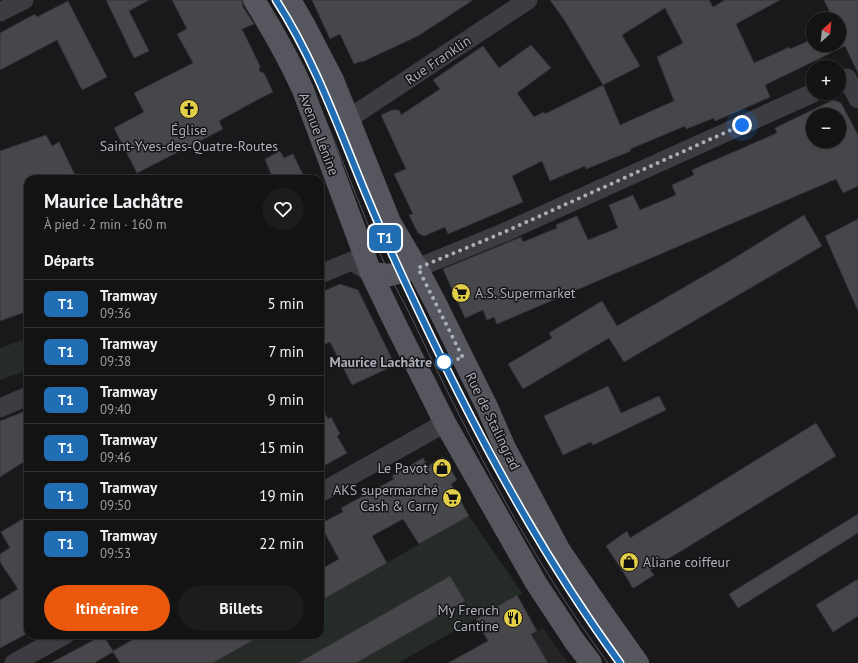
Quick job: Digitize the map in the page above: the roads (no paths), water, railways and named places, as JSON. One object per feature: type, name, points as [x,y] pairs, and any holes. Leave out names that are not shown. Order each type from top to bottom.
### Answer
[{"type":"main road","name":"Avenue Lénine","points":[[254,0],[275,34],[303,90],[371,273]]},
{"type":"main road","points":[[290,0],[333,80],[390,222],[418,268],[390,275],[371,273]]},
{"type":"main road","name":"Rue de Stalingrad","points":[[418,268],[505,448],[560,551],[638,663]]},
{"type":"main road","points":[[371,273],[445,423],[536,583],[575,642],[591,663]]},
{"type":"street","points":[[0,12],[24,0]]},
{"type":"street","name":"Rue Franklin","points":[[348,119],[528,0]]},
{"type":"street","points":[[848,77],[858,99]]},
{"type":"street","points":[[418,268],[502,233],[806,96]]},
{"type":"street","points":[[324,272],[352,261],[371,273]]},
{"type":"street","points":[[0,408],[24,398]]},
{"type":"street","points":[[324,491],[445,423]]},
{"type":"street","points":[[14,663],[58,639]]},
{"type":"tram line","points":[[265,0],[297,55],[321,109],[389,274],[460,417],[505,502],[529,543],[580,624],[608,663]]},
{"type":"tram line","points":[[276,0],[308,57],[371,206],[409,291],[491,456],[552,561],[585,613],[620,663]]},
{"type":"tram line","name":"T1","points":[[276,0],[304,48],[326,95],[383,234],[412,298],[486,448],[564,582],[599,635],[620,663]]},
{"type":"place","name":"Église Saint-Yves-des-Quatre-Routes","points":[[189,109]]},
{"type":"place","name":"A.S. Supermarket","points":[[461,293]]},
{"type":"place","name":"Maurice Lachâtre","points":[[444,362]]},
{"type":"place","name":"Le Pavot","points":[[442,468]]},
{"type":"place","name":"AKS supermarché Cash & Carry","points":[[452,498]]},
{"type":"place","name":"Aliane coiffeur","points":[[629,562]]},
{"type":"place","name":"My French Cantine","points":[[513,618]]}]
